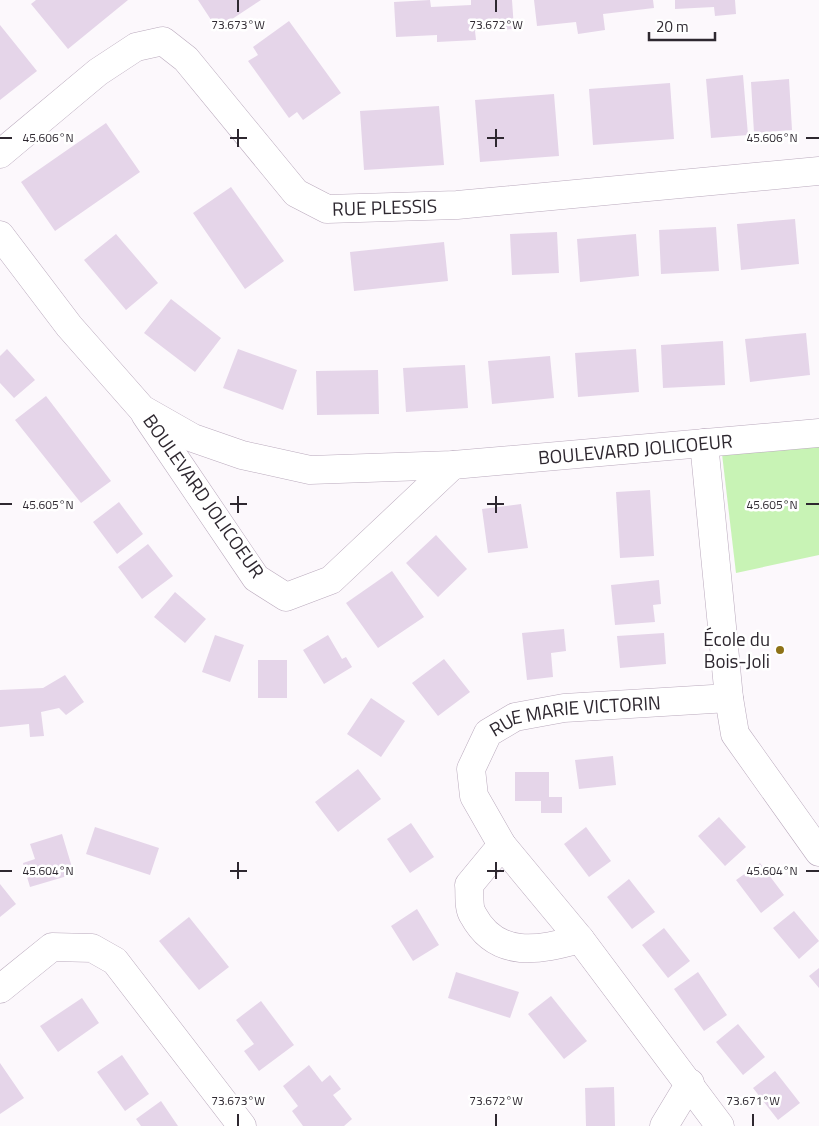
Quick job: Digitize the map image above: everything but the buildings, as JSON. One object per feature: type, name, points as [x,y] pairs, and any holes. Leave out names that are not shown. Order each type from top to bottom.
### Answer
[{"type":"street","name":"RUE PLESSIS","points":[[0,154],[98,72],[136,47],[162,41],[186,59],[296,193],[327,209],[457,205],[819,171]]},
{"type":"street","name":"BOULEVARD JOLICOEUR","points":[[0,235],[70,326],[142,409],[256,578],[286,597],[331,580],[453,466]]},
{"type":"street","name":"BOULEVARD JOLICOEUR","points":[[142,409],[193,438],[242,455],[310,470],[453,466],[819,433]]},
{"type":"street","points":[[704,443],[729,698],[735,734],[819,852]]},
{"type":"street","name":"RUE MARIE VICTORIN","points":[[720,1126],[690,1083],[580,939],[502,845],[474,796],[471,769],[488,733],[514,717],[564,708],[729,698]]},
{"type":"street","points":[[502,845],[469,884],[472,914],[484,931],[507,948],[547,948],[580,939]]},
{"type":"street","points":[[0,989],[52,947],[92,948],[115,961],[242,1126]]},
{"type":"street","points":[[664,1126],[690,1083]]},
{"type":"green space","points":[[819,446],[819,555],[736,573],[722,454]]},
{"type":"place","name":"École du Bois-Joli","points":[[780,650]]}]
